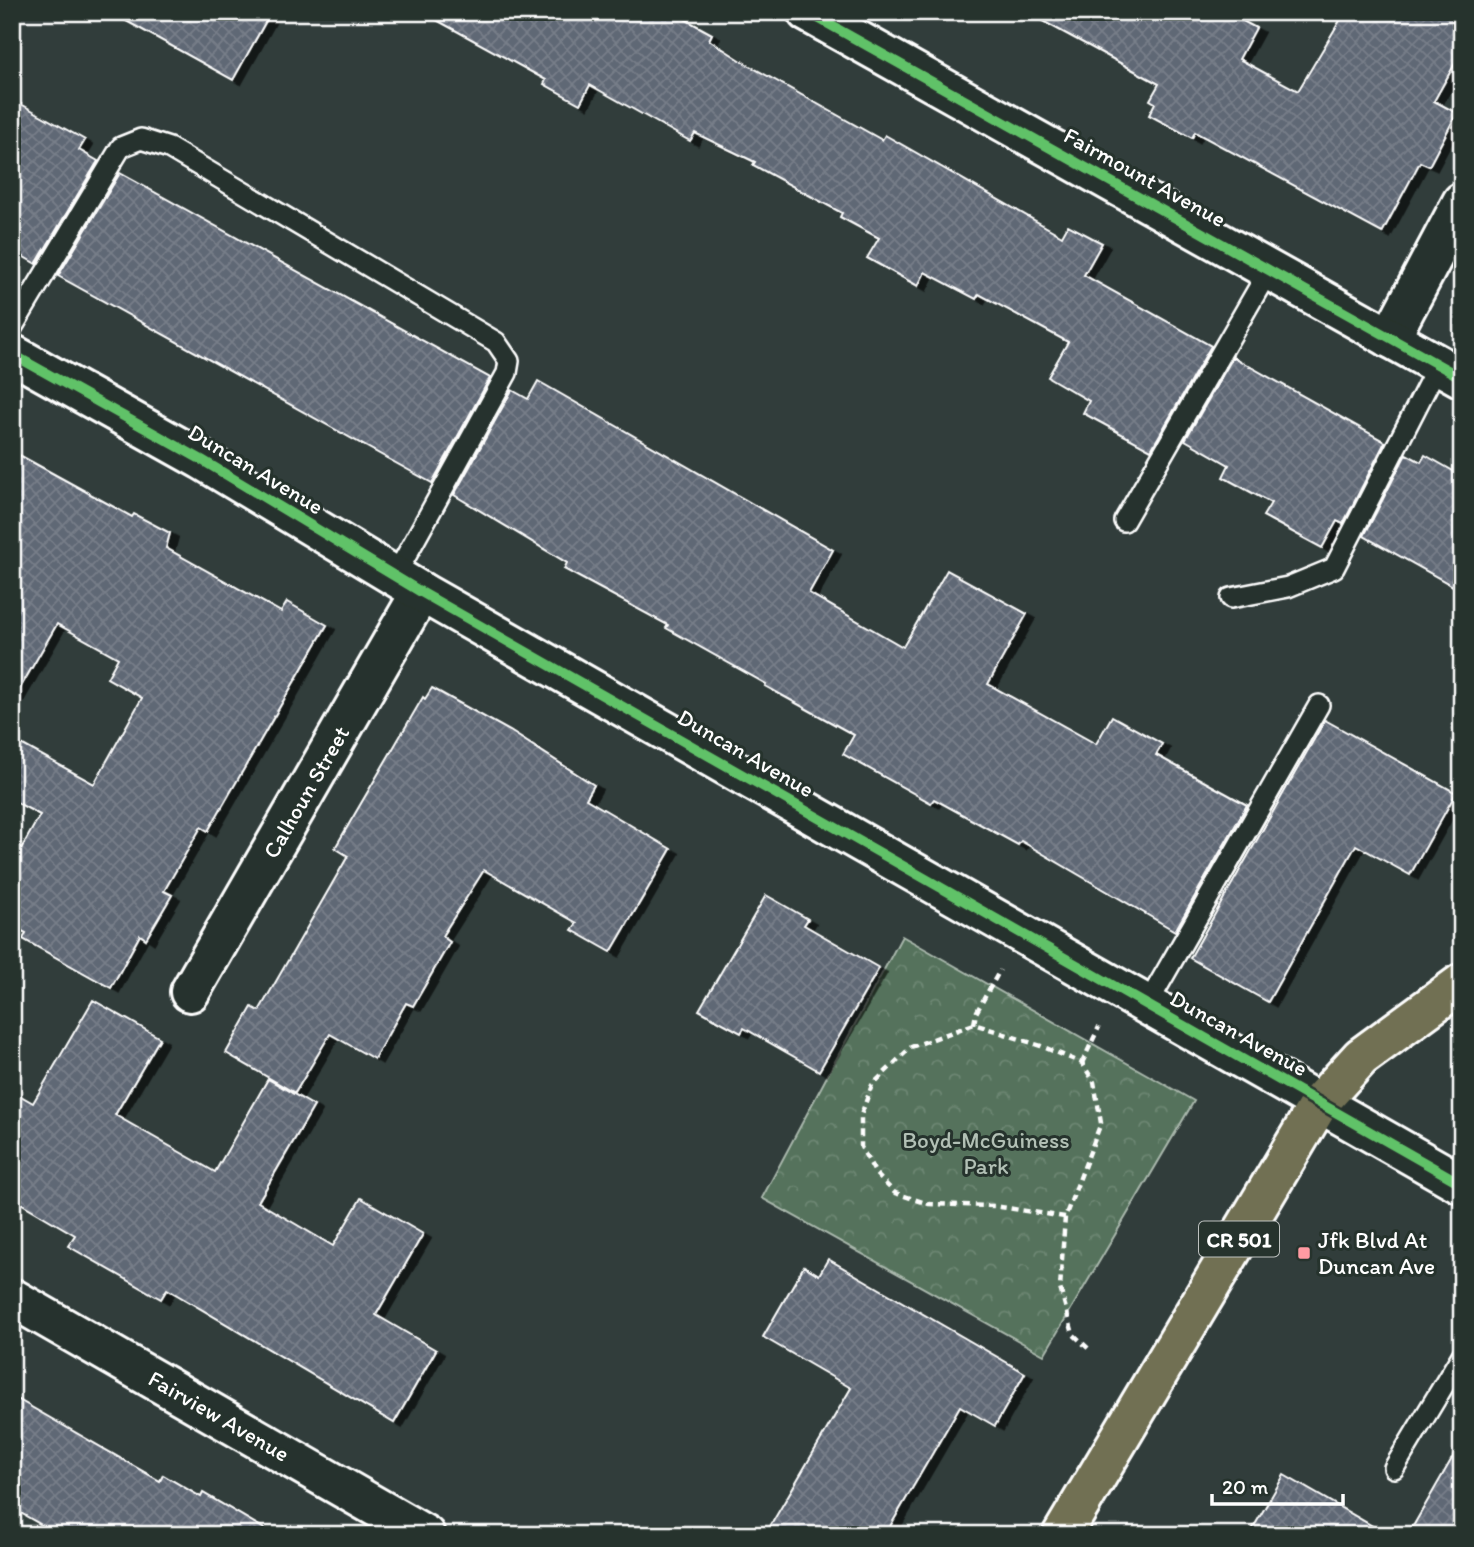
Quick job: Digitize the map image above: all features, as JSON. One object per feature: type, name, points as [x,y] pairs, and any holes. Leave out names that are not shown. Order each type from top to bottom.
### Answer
[{"type":"main road","name":"CR 501","points":[[1062,1535],[1320,1102],[1361,1057],[1462,983]]},
{"type":"street","name":"Fairmount Avenue","points":[[807,12],[1450,372]]},
{"type":"street","points":[[1390,338],[1462,202]]},
{"type":"street","name":"Duncan Avenue","points":[[12,354],[202,460],[408,584],[1462,1184]]},
{"type":"street","name":"Calhoun Street","points":[[190,992],[408,584]]},
{"type":"street","name":"Fairview Avenue","points":[[12,1298],[425,1535]]},
{"type":"lane","points":[[12,328],[121,147],[141,139],[169,148],[496,342],[509,361],[508,373],[408,584]]},
{"type":"lane","points":[[1124,521],[1269,270]]},
{"type":"lane","points":[[1231,598],[1288,587],[1334,568],[1450,372]]},
{"type":"lane","points":[[1147,1005],[1319,705]]},
{"type":"lane","points":[[1394,1468],[1462,1354]]},
{"type":"path","points":[[974,1024],[976,1013],[1000,970]]},
{"type":"path","points":[[1065,1217],[994,1206],[929,1204],[895,1193],[876,1174],[861,1147],[861,1115],[872,1084],[911,1047],[974,1024],[1082,1063],[1094,1082],[1101,1123],[1065,1217],[1060,1288],[1073,1334],[1089,1349]]},
{"type":"path","points":[[1082,1063],[1099,1027]]},
{"type":"green space","name":"Boyd-McGuiness Park","points":[[902,936],[1194,1101],[1044,1355],[762,1198]]},
{"type":"building","points":[[110,12],[271,12],[233,80]]},
{"type":"building","points":[[422,12],[672,12],[712,34],[709,40],[748,65],[882,140],[885,135],[1062,236],[1068,225],[1102,243],[1084,275],[1211,346],[1151,450],[1083,413],[1089,401],[1048,377],[1068,342],[979,294],[976,299],[925,272],[918,286],[867,258],[879,238],[840,217],[842,213],[753,165],[755,162],[695,133],[690,141],[590,85],[580,104],[544,84],[546,80]]},
{"type":"building","points":[[1026,12],[1226,12],[1256,28],[1239,59],[1298,91],[1345,12],[1462,12],[1462,51],[1434,101],[1457,113],[1429,166],[1420,162],[1382,233],[1195,132],[1192,138],[1149,115],[1155,103],[1150,100],[1159,84]]},
{"type":"building","points":[[12,99],[85,140],[79,150],[98,161],[36,264],[12,250]]},
{"type":"building","points":[[120,173],[490,378],[432,483],[58,276]]},
{"type":"building","points":[[1233,357],[1385,442],[1343,524],[1337,521],[1322,548],[1263,516],[1271,503],[1223,477],[1229,465],[1185,440]]},
{"type":"building","points":[[538,381],[833,550],[809,593],[903,647],[947,570],[1027,614],[988,684],[1096,744],[1112,716],[1162,744],[1156,755],[1247,805],[1175,931],[1021,841],[1018,845],[934,799],[931,803],[843,754],[854,735],[666,628],[668,625],[564,569],[567,563],[454,495],[512,390],[528,399]]},
{"type":"building","points":[[12,451],[132,517],[134,514],[170,533],[166,548],[281,612],[287,602],[327,625],[208,831],[201,827],[164,891],[172,895],[146,939],[140,935],[111,988],[23,939],[26,933],[12,926],[12,865],[40,815],[12,800],[12,739],[94,784],[142,698],[107,678],[118,658],[57,624],[12,702]]},
{"type":"building","points":[[1406,454],[1421,462],[1425,455],[1462,476],[1462,591],[1364,536]]},
{"type":"building","points":[[432,688],[510,731],[594,785],[586,799],[671,849],[611,952],[572,930],[577,923],[484,870],[442,936],[450,942],[427,982],[413,1006],[406,1003],[374,1059],[330,1034],[295,1093],[226,1053],[252,1007],[259,1011],[348,856],[335,848],[423,697],[425,699]]},
{"type":"building","points":[[1325,720],[1456,793],[1410,875],[1356,845],[1268,1002],[1190,958]]},
{"type":"building","points":[[766,895],[808,919],[804,925],[879,968],[819,1071],[744,1028],[741,1033],[699,1010]]},
{"type":"building","points":[[93,1000],[160,1038],[115,1115],[215,1172],[268,1079],[314,1106],[258,1202],[333,1246],[361,1198],[423,1234],[376,1315],[436,1350],[394,1423],[167,1289],[161,1299],[68,1246],[75,1235],[12,1198],[12,1091],[33,1103]]},
{"type":"building","points":[[828,1259],[1025,1373],[995,1426],[960,1406],[885,1535],[765,1535],[851,1388],[763,1337],[804,1266],[819,1275]]},
{"type":"building","points":[[12,1396],[160,1481],[163,1475],[201,1497],[203,1493],[275,1535],[59,1535],[12,1508]]},
{"type":"building","points":[[1462,1441],[1462,1535],[1408,1535]]},
{"type":"building","points":[[1284,1475],[1388,1535],[1249,1535]]},
{"type":"cycle path","points":[[807,12],[1462,378]]},
{"type":"cycle path","points":[[12,354],[202,460],[421,592],[1462,1184]]},
{"type":"place","name":"Jfk Blvd At Duncan Ave","points":[[1304,1253]]}]
